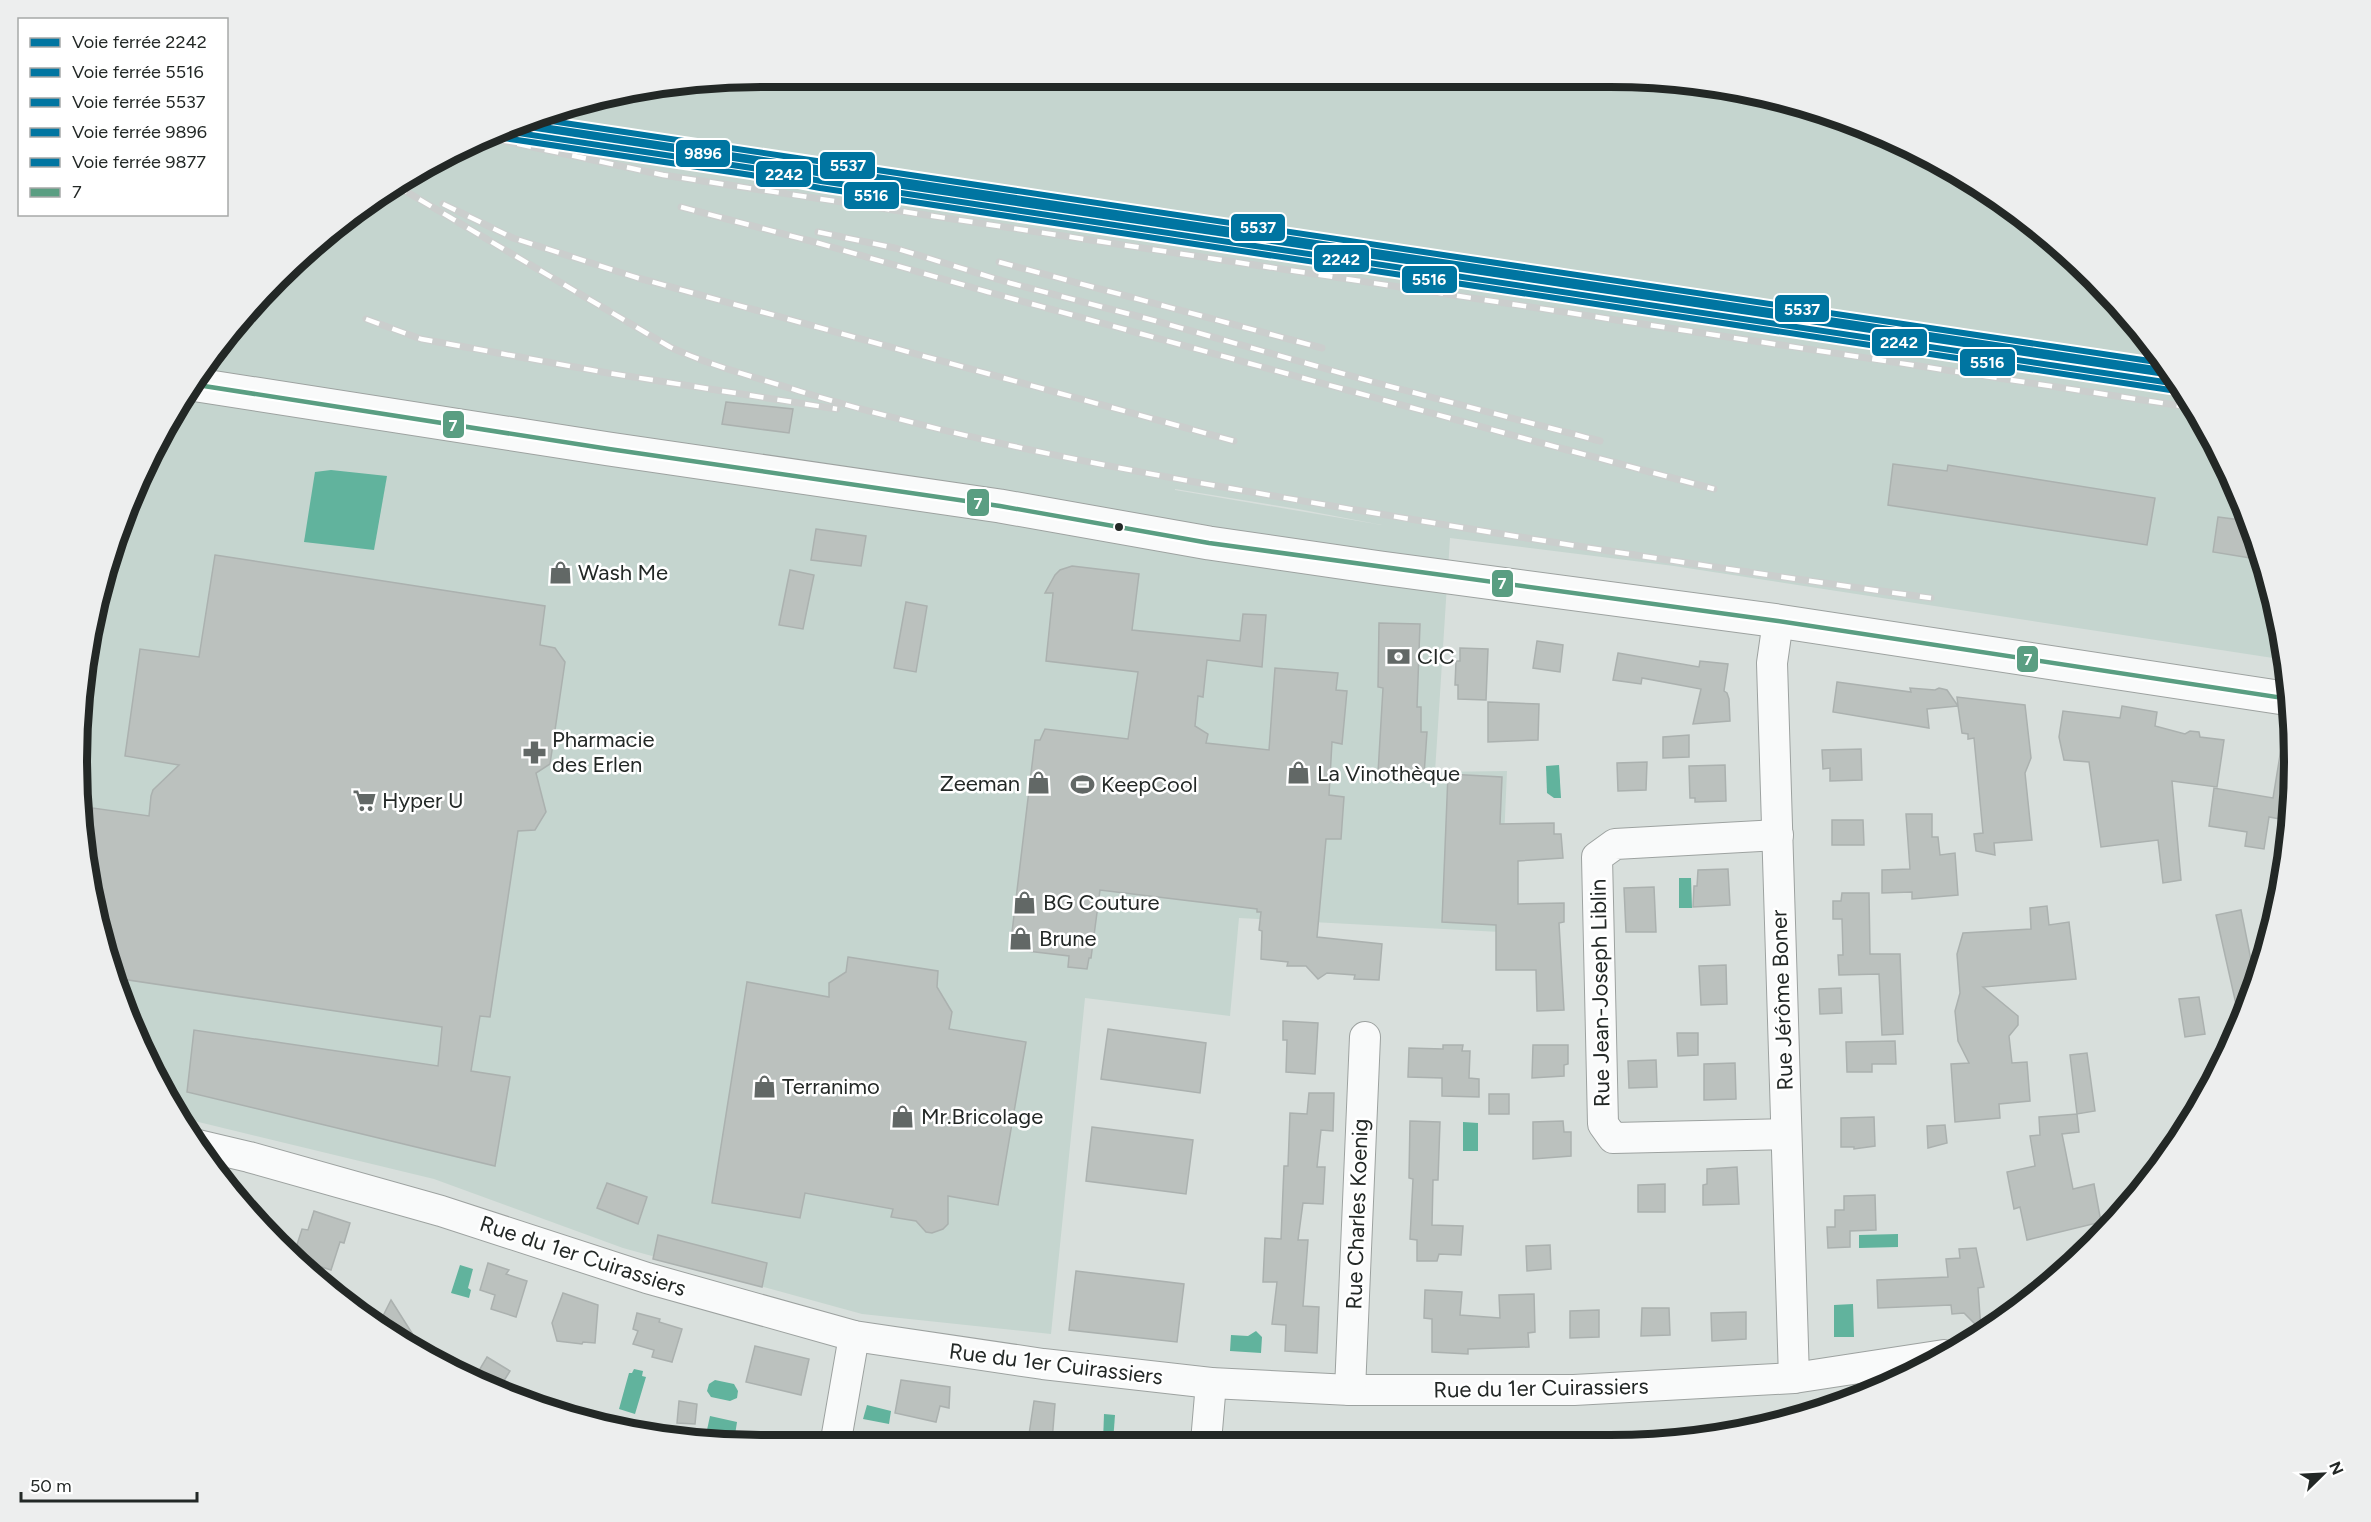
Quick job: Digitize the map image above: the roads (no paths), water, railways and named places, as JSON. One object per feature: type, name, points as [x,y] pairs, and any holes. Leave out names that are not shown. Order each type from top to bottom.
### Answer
[{"type":"main road","points":[[202,386],[621,451],[1000,506],[1221,544],[1381,568],[1778,621],[2281,698]]},
{"type":"street","name":"Rue Jérôme Boner","points":[[1778,621],[1772,663],[1794,1378]]},
{"type":"street","name":"Rue Jean-Joseph Liblin","points":[[1778,835],[1615,844],[1597,858],[1603,1124],[1613,1138],[1786,1134]]},
{"type":"street","name":"Rue Charles Koenig","points":[[1350,1390],[1365,1037]]},
{"type":"street","name":"Rue du 1er Cuirassiers","points":[[210,1148],[441,1211],[647,1278],[854,1336],[1043,1364],[1211,1383],[1350,1390],[1574,1390],[1794,1378],[1920,1359]]},
{"type":"street","points":[[837,1435],[854,1336]]},
{"type":"street","points":[[1207,1435],[1211,1383]]},
{"type":"railway","points":[[499,140],[663,175],[2182,406]]},
{"type":"railway","points":[[404,190],[670,347],[733,371],[847,405],[944,430],[1140,472],[1652,558],[1931,598]]},
{"type":"railway","points":[[443,204],[513,238],[638,278],[1234,441]]},
{"type":"railway","points":[[681,207],[1714,489]]},
{"type":"railway","points":[[818,232],[895,248],[1010,283],[1600,441]]},
{"type":"railway","points":[[999,262],[1322,348]]},
{"type":"railway","points":[[366,319],[421,339],[608,373],[837,409]]},
{"type":"rail line","name":"5537","points":[[551,121],[2152,361]]},
{"type":"rail line","name":"9877","points":[[536,126],[2158,369]]},
{"type":"rail line","name":"9896","points":[[532,127],[753,161],[822,174],[2160,373]]},
{"type":"rail line","name":"2242","points":[[517,133],[752,168],[821,181],[2167,382]]},
{"type":"rail line","name":"5516","points":[[504,138],[751,175],[820,188],[2172,390]]},
{"type":"place","name":"Wash Me","points":[[560,572]]},
{"type":"place","name":"CIC","points":[[1399,656]]},
{"type":"place","name":"Pharmacie des Erlen","points":[[534,752]]},
{"type":"place","name":"La Vinothèque","points":[[1299,773]]},
{"type":"place","name":"Zeeman","points":[[1038,783]]},
{"type":"place","name":"KeepCool","points":[[1083,784]]},
{"type":"place","name":"Hyper U","points":[[364,800]]},
{"type":"place","name":"BG Couture","points":[[1025,902]]},
{"type":"place","name":"Brune","points":[[1021,938]]},
{"type":"place","name":"Terranimo","points":[[764,1086]]},
{"type":"place","name":"Mr.Bricolage","points":[[903,1116]]}]
